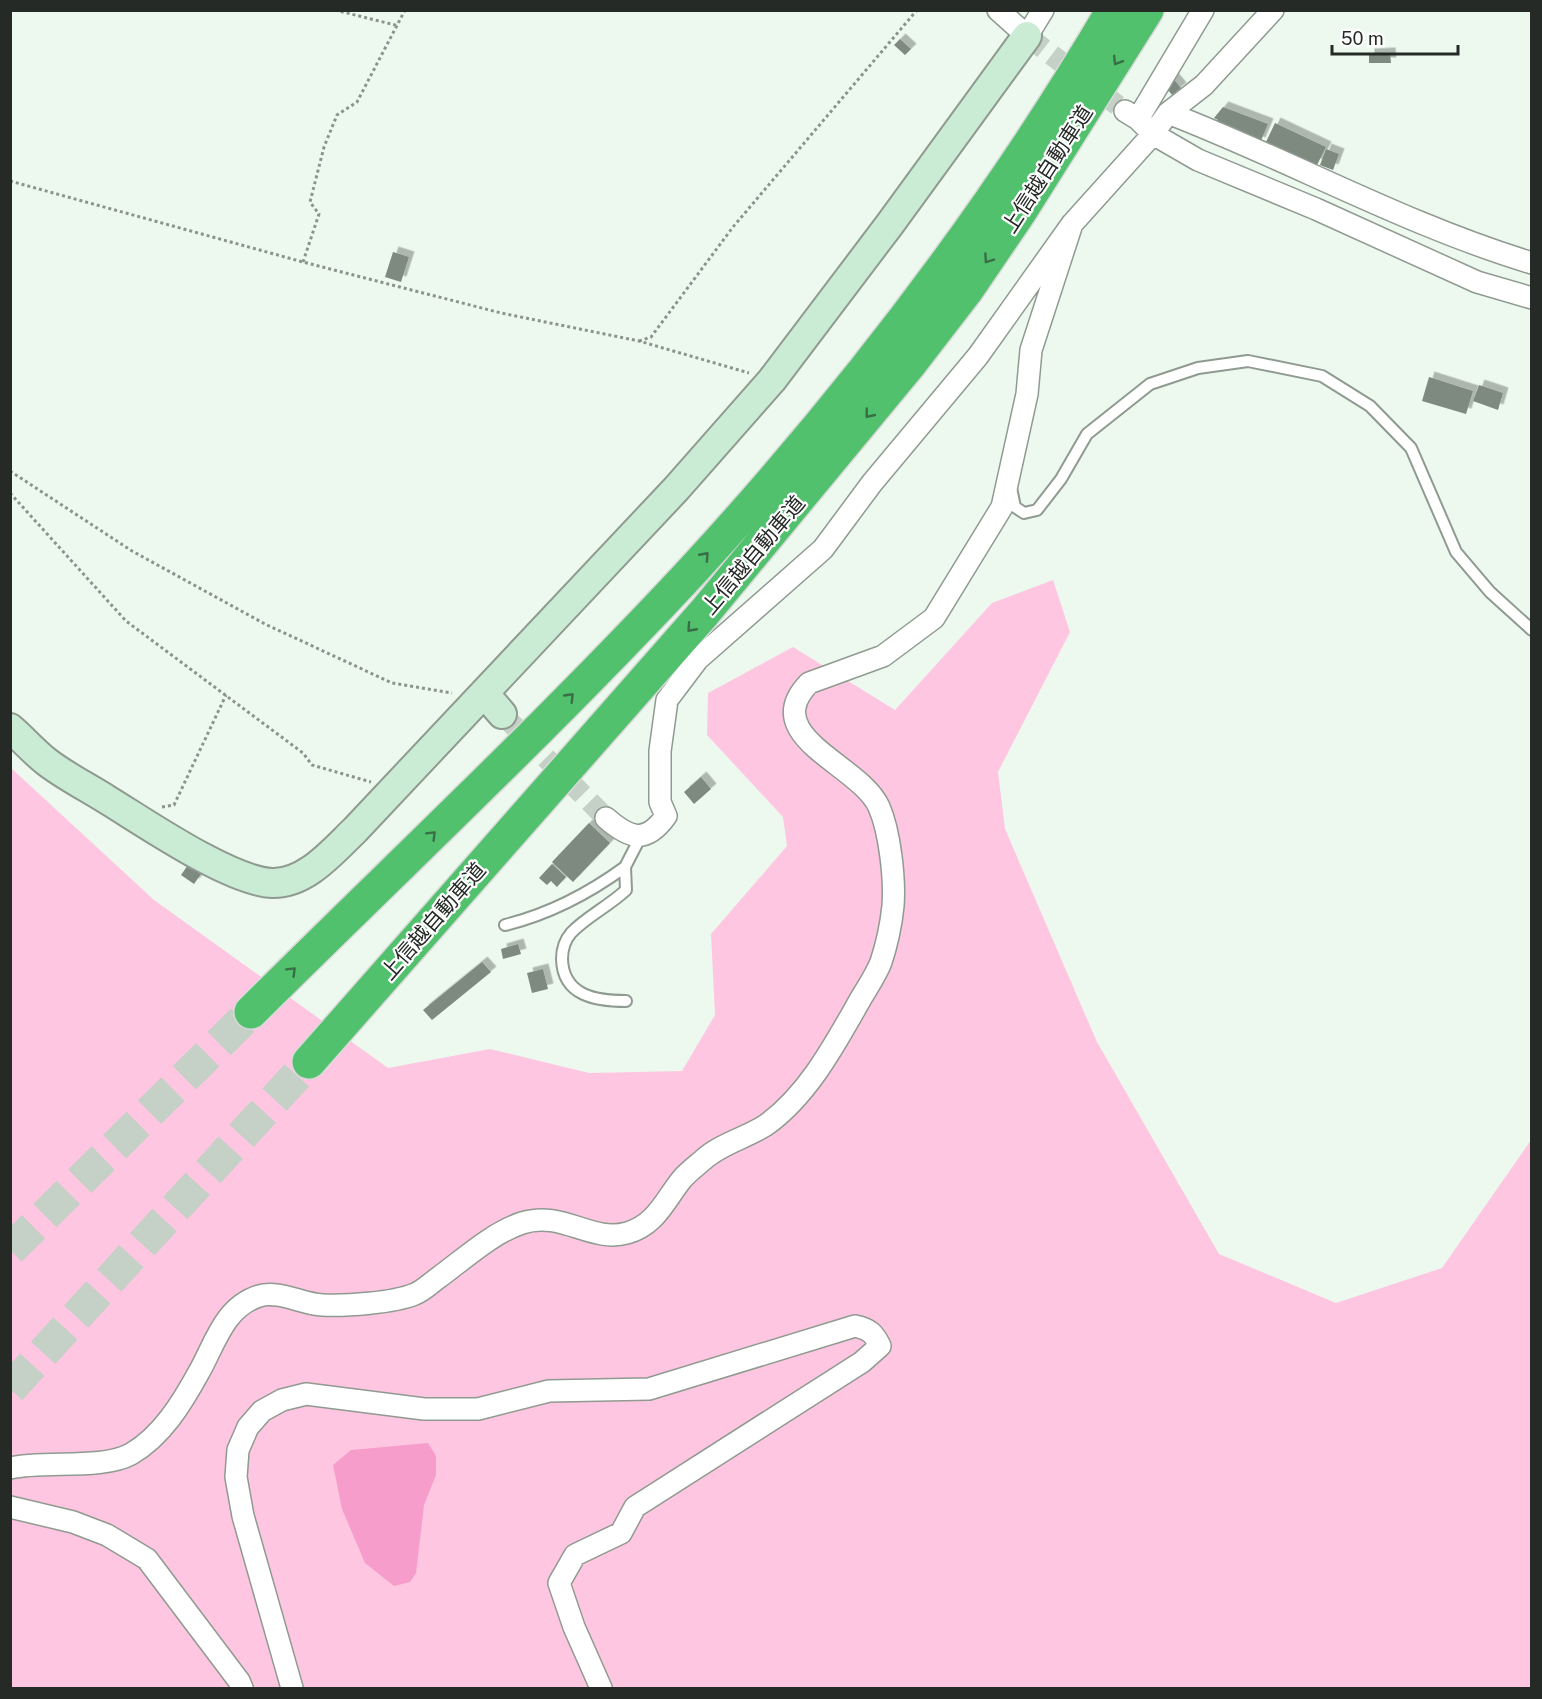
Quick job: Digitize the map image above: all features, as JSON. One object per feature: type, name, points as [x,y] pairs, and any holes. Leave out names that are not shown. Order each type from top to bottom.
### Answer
[{"type":"highway","name":"上信越自動車道","points":[[251,1012],[554,715],[753,503],[881,351],[945,268],[1050,115],[1113,10]]},
{"type":"highway","name":"上信越自動車道","points":[[309,1062],[704,613],[910,364],[966,290],[1020,212],[1147,10]]},
{"type":"street","points":[[998,10],[1027,36]]},
{"type":"street","points":[[10,728],[48,763],[205,858],[247,877],[273,883],[296,878],[313,869],[395,788],[676,489],[772,380],[890,224],[1027,36],[1043,10]]},
{"type":"street","points":[[1203,10],[1132,115],[1153,134],[1198,160],[1316,209],[1477,282],[1532,298]]},
{"type":"street","points":[[606,818],[623,833],[641,836],[657,829],[666,816],[660,802],[660,751],[667,700],[698,659],[823,549],[872,483],[978,356],[1072,224],[1153,134],[1168,113],[1204,86],[1273,10]]},
{"type":"street","points":[[1168,113],[1230,137],[1473,246],[1532,263]]},
{"type":"street","points":[[10,1468],[103,1461],[126,1457],[142,1447],[160,1432],[176,1409],[200,1371],[218,1333],[237,1307],[261,1295],[290,1297],[321,1305],[382,1301],[416,1294],[496,1236],[520,1223],[546,1218],[597,1233],[627,1233],[658,1215],[682,1180],[708,1155],[767,1124],[808,1084],[880,966],[889,937],[893,903],[887,835],[878,804],[851,773],[816,749],[797,726],[794,710],[801,692],[809,683],[883,656],[934,618],[1002,507],[1027,394],[1031,350],[1072,224]]},
{"type":"street","points":[[484,693],[502,714]]},
{"type":"street","points":[[292,1689],[243,1516],[236,1477],[238,1450],[248,1427],[262,1411],[282,1400],[306,1394],[424,1409],[478,1409],[549,1391],[649,1389],[855,1326],[868,1329],[875,1335],[880,1346],[862,1362],[635,1507],[621,1533],[575,1555],[559,1583],[574,1627],[601,1689]]},
{"type":"street","points":[[10,1507],[73,1522],[107,1535],[147,1558],[239,1681],[242,1689]]},
{"type":"lane","points":[[1009,476],[1015,507],[1024,513],[1037,510],[1061,479],[1087,434],[1150,384],[1198,368],[1248,361],[1322,376],[1370,406],[1411,448],[1456,552],[1490,592],[1532,630]]},
{"type":"lane","points":[[626,1001],[589,998],[571,985],[562,973],[562,950],[570,934],[610,905],[626,890],[626,867],[641,836]]},
{"type":"lane","points":[[505,925],[538,917],[594,890],[626,867]]},
{"type":"path","points":[[335,10],[399,26]]},
{"type":"path","points":[[303,262],[319,214],[310,202],[324,147],[337,115],[357,102],[399,26],[405,10]]},
{"type":"path","points":[[639,341],[651,337],[733,227],[917,10]]},
{"type":"path","points":[[10,181],[501,314],[639,341],[772,380]]},
{"type":"path","points":[[10,471],[132,551],[266,624],[357,669],[393,683],[455,694],[484,693]]},
{"type":"path","points":[[10,493],[126,621],[303,753],[312,765],[395,788]]},
{"type":"path","points":[[127,812],[174,805],[226,695]]},
{"type":"shaded area","points":[[1053,580],[1070,632],[998,772],[1005,829],[1097,1042],[1219,1254],[1336,1303],[1442,1268],[1531,1140],[1531,1688],[11,1688],[10,767],[154,900],[388,1068],[490,1049],[589,1073],[682,1071],[715,1015],[711,934],[787,846],[783,817],[707,735],[708,693],[793,647],[895,710],[992,603]]},
{"type":"shaded area","points":[[428,1443],[436,1456],[436,1475],[424,1505],[416,1573],[410,1582],[394,1586],[365,1563],[342,1509],[333,1465],[351,1450]]},
{"type":"building","points":[[900,39],[911,49],[905,55],[894,45]]},
{"type":"building","points":[[1390,53],[1391,63],[1369,63],[1369,54]]},
{"type":"building","points":[[1172,77],[1181,88],[1172,95],[1169,91],[1165,94]]},
{"type":"building","points":[[1223,107],[1268,124],[1260,143],[1216,126],[1218,120],[1214,118]]},
{"type":"building","points":[[1275,123],[1326,147],[1317,165],[1266,142]]},
{"type":"building","points":[[1326,149],[1339,154],[1333,170],[1320,165]]},
{"type":"building","points":[[393,252],[409,257],[401,282],[385,277]]},
{"type":"building","points":[[1429,377],[1473,391],[1466,414],[1422,401]]},
{"type":"building","points":[[1479,385],[1503,393],[1498,410],[1473,401]]},
{"type":"building","points":[[701,777],[711,789],[694,804],[684,792]]},
{"type":"building","points":[[589,823],[610,843],[573,882],[552,862]]},
{"type":"building","points":[[552,864],[566,877],[557,887],[551,881],[547,885],[539,878]]},
{"type":"building","points":[[188,865],[201,874],[194,884],[181,875]]},
{"type":"building","points":[[518,944],[521,954],[503,959],[501,949]]},
{"type":"building","points":[[482,962],[491,972],[432,1020],[423,1010]]},
{"type":"building","points":[[543,969],[548,989],[532,993],[527,973]]},
{"type":"tunnel","points":[[1027,36],[1125,111]]},
{"type":"tunnel","points":[[502,714],[606,818]]},
{"type":"tunnel","points":[[10,1250],[251,1012]]},
{"type":"tunnel","points":[[10,1389],[309,1062]]}]
